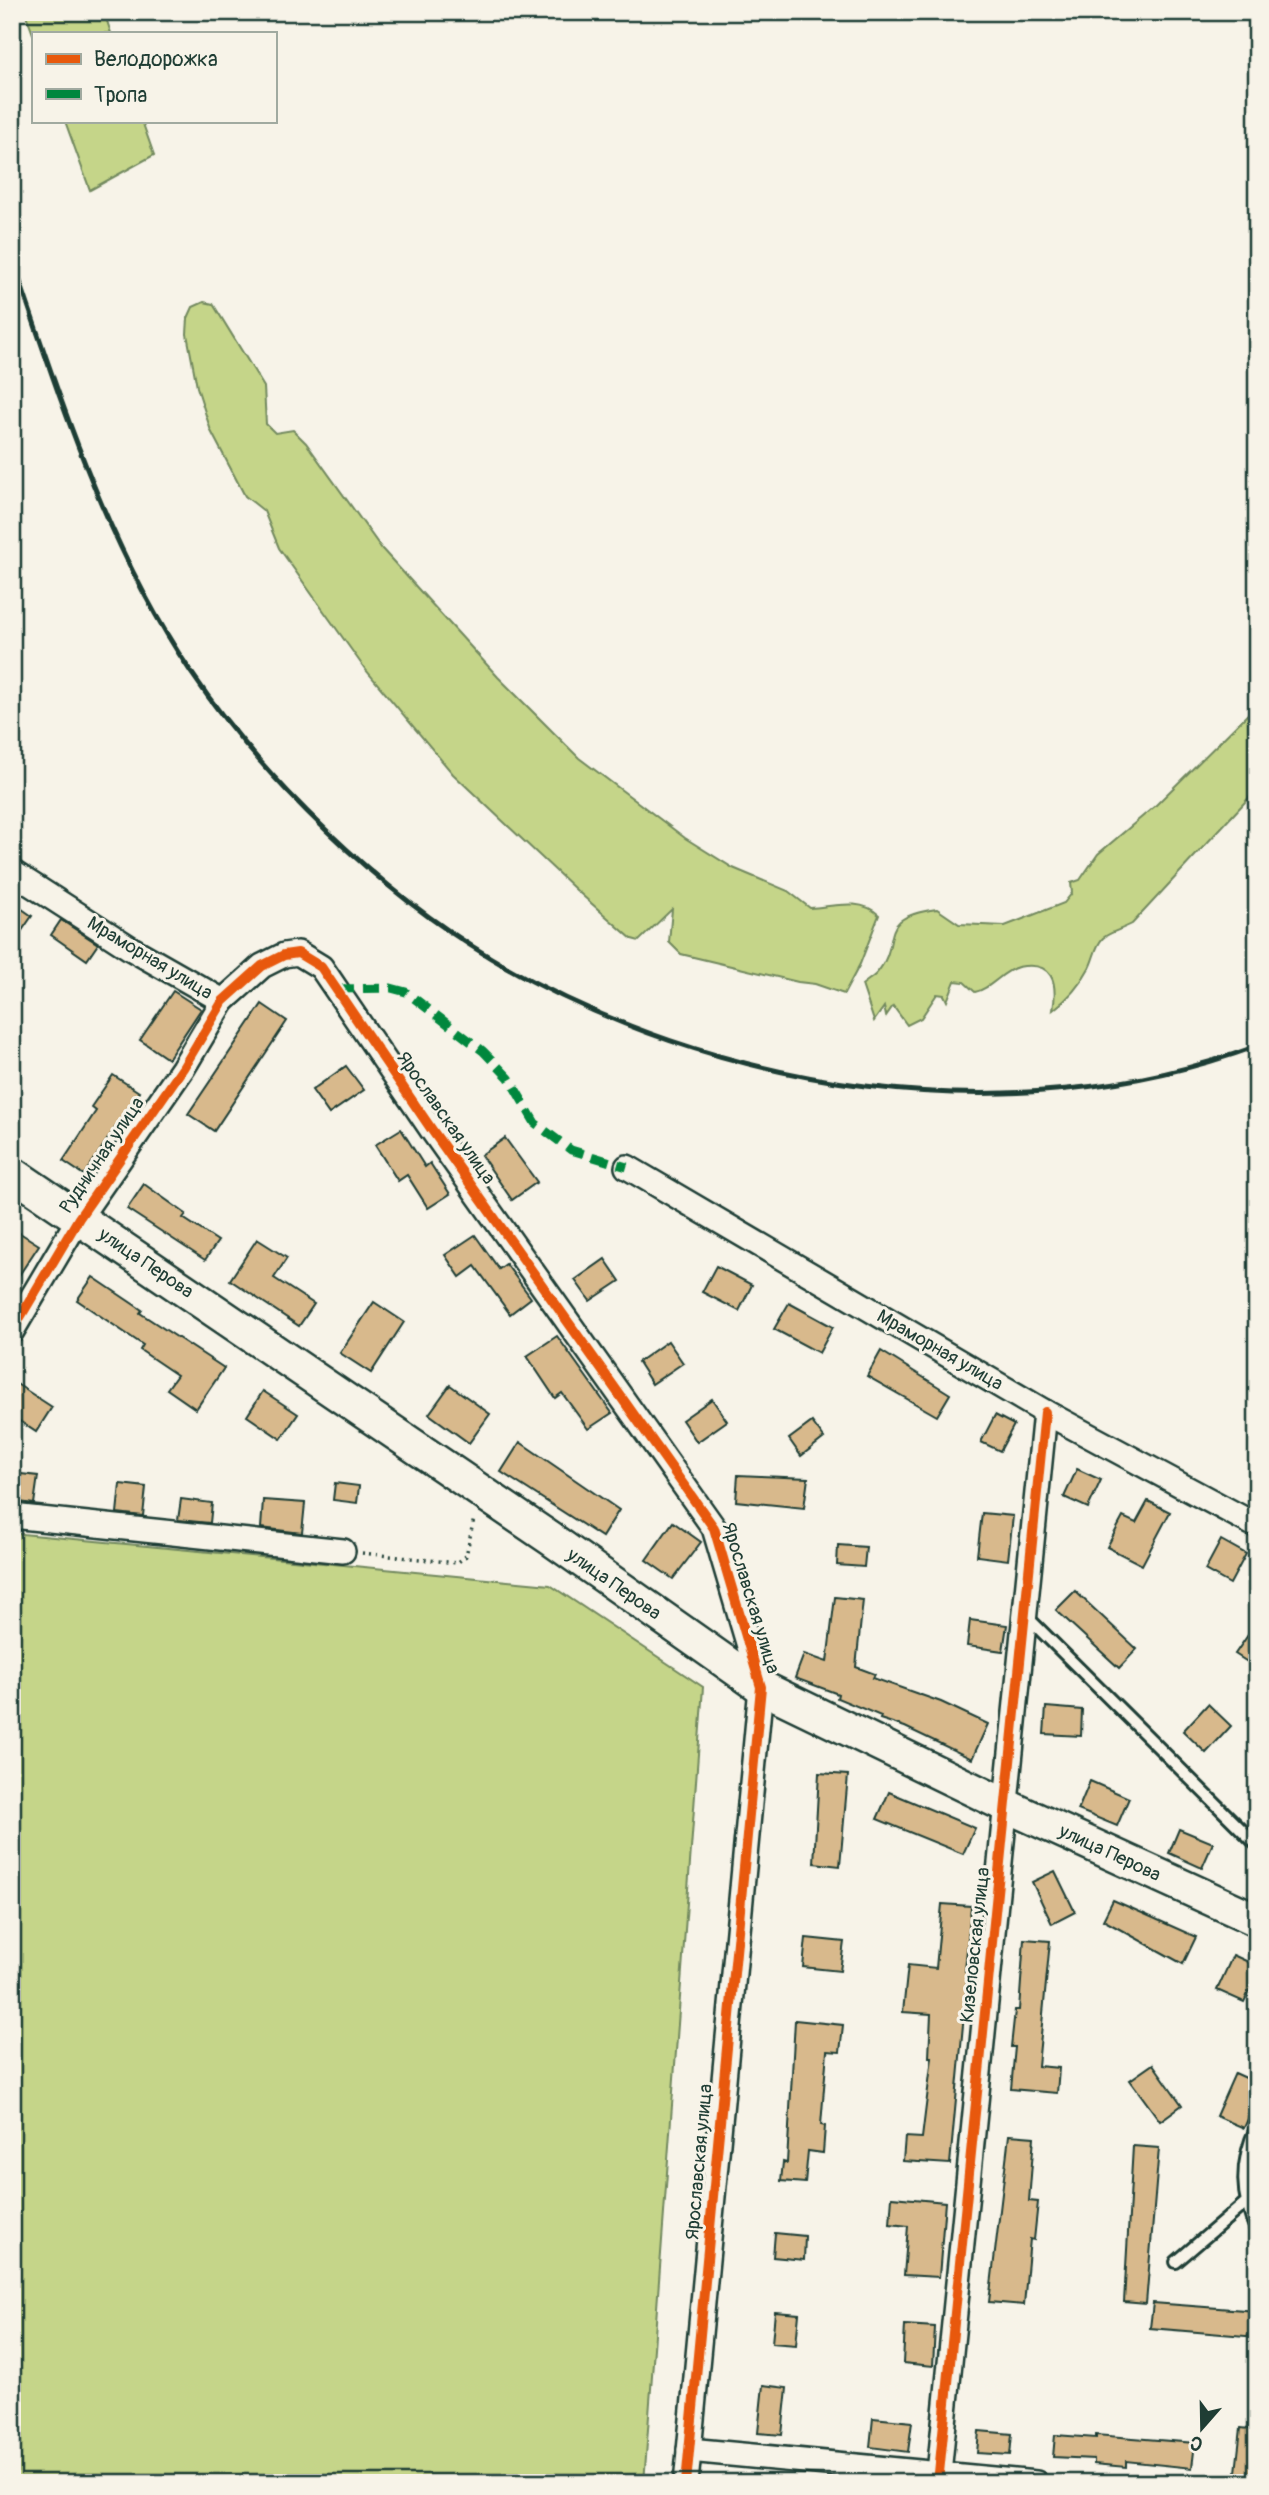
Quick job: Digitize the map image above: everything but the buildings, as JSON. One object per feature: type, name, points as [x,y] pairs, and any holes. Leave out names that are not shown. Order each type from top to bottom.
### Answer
[{"type":"main road","name":"улица Перова","points":[[12,1173],[551,1539],[761,1687],[1007,1806],[1257,1920]]},
{"type":"street","name":"Мраморная улица","points":[[12,872],[130,948],[223,1001],[248,975],[284,955],[298,953],[321,967]]},
{"type":"street","name":"Ярославская улица","points":[[321,967],[432,1130],[714,1528],[761,1687],[686,2483]]},
{"type":"street","name":"Рудничная улица","points":[[12,1331],[79,1218],[183,1068],[223,1001]]},
{"type":"street","name":"Мраморная улица","points":[[627,1167],[1045,1412],[1257,1526]]},
{"type":"street","name":"Кизеловская улица","points":[[938,2478],[1045,1412]]},
{"type":"street","points":[[12,1516],[343,1551]]},
{"type":"street","points":[[689,2450],[938,2478],[1037,2483]]},
{"type":"lane","points":[[1024,1614],[1257,1845]]},
{"type":"lane","points":[[1257,2126],[1243,2160],[1244,2204],[1257,2232]]},
{"type":"lane","points":[[1176,2262],[1244,2204]]},
{"type":"path","points":[[343,1551],[457,1563],[466,1556],[474,1518]]},
{"type":"green space","points":[[25,12],[104,12],[111,32],[32,32]]},
{"type":"green space","points":[[65,122],[142,122],[154,155],[90,190]]},
{"type":"green space","points":[[204,302],[213,304],[264,387],[266,424],[275,433],[293,430],[306,443],[382,549],[498,677],[579,758],[685,838],[733,868],[788,891],[810,908],[855,905],[871,909],[879,915],[860,964],[844,994],[815,984],[681,954],[669,942],[672,909],[639,941],[632,939],[453,774],[365,669],[279,548],[264,511],[245,496],[211,431],[197,387],[187,334],[188,318],[193,307]]},
{"type":"green space","points":[[1257,705],[1257,789],[1132,924],[1103,938],[1082,980],[1058,1006],[1053,1010],[1055,990],[1050,975],[1046,970],[1030,966],[1012,969],[975,992],[964,982],[955,981],[947,1001],[944,995],[937,994],[921,1018],[907,1025],[893,1006],[886,1016],[884,1007],[874,1021],[862,985],[876,974],[884,962],[893,932],[904,918],[937,909],[959,924],[1005,926],[1064,903],[1072,893],[1071,883],[1080,880],[1098,854],[1155,806]]},
{"type":"green space","points":[[12,1533],[550,1585],[703,1687],[644,2483],[12,2483]]},
{"type":"railway","points":[[12,258],[68,419],[110,523],[161,624],[191,672],[253,753],[326,830],[407,901],[491,958],[578,1004],[670,1041],[767,1068],[865,1086],[965,1093],[1065,1089],[1163,1074],[1257,1046]]},
{"type":"marked path","points":[[336,989],[391,988],[406,992],[483,1051],[509,1078],[535,1123],[571,1150],[627,1167]]},
{"type":"cycle path","points":[[12,1331],[79,1218],[183,1068],[223,1001],[262,966],[284,955],[298,953],[321,967],[432,1130],[714,1528],[761,1687],[686,2483]]},
{"type":"cycle path","points":[[938,2483],[1045,1412]]}]
